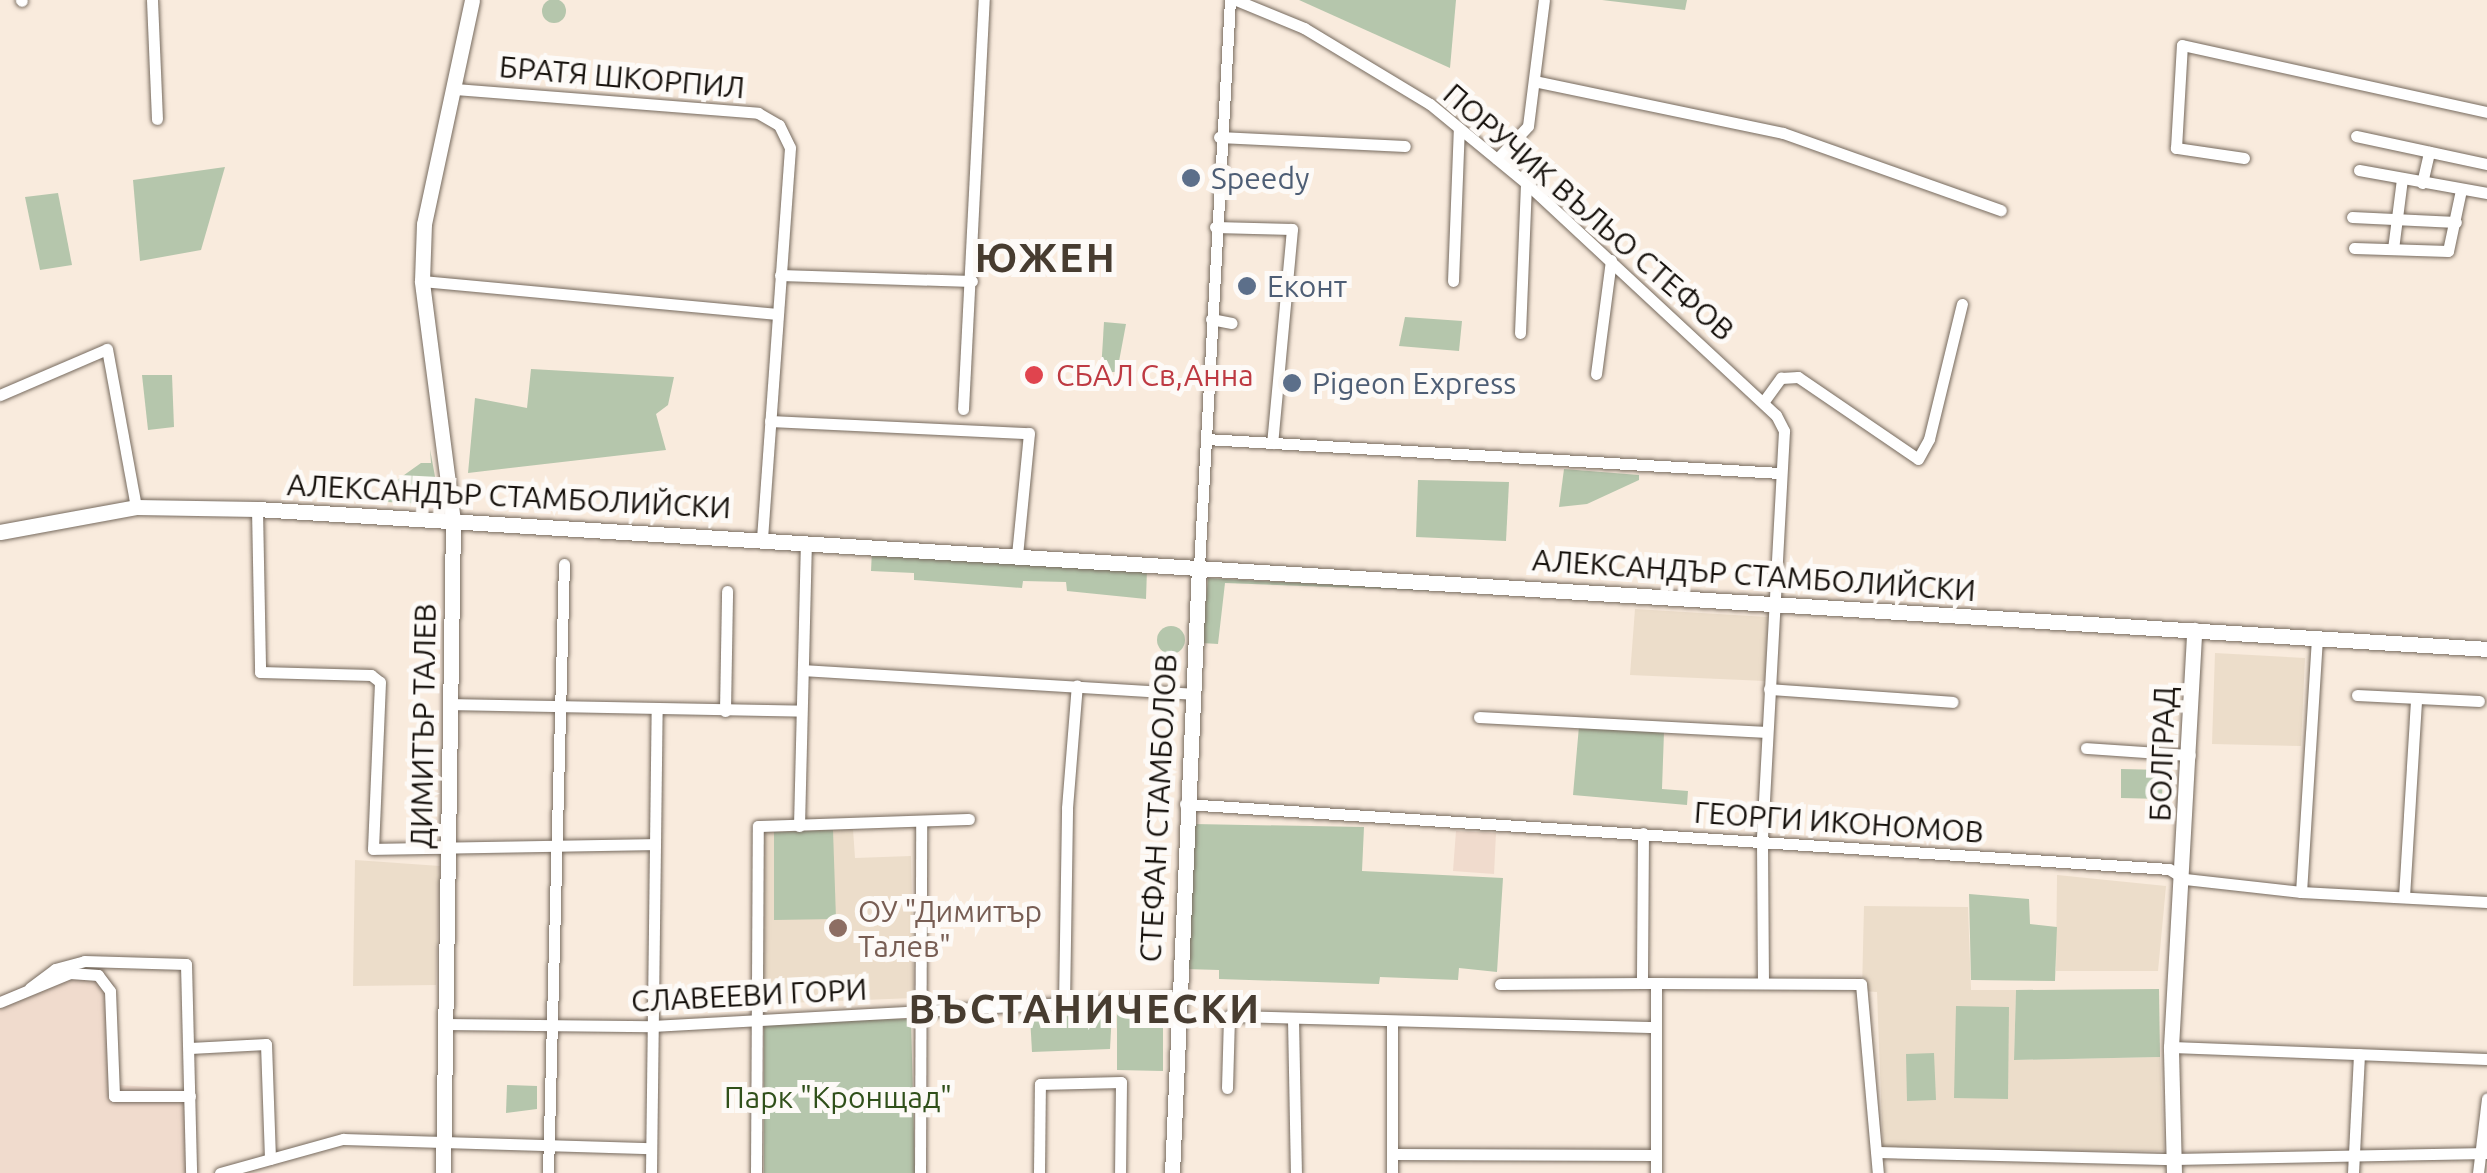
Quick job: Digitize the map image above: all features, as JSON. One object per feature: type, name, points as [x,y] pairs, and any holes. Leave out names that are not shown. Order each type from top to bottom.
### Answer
[{"type":"street","points":[[152,0],[158,118]]},
{"type":"street","name":"ДИМИТЪР ТАЛЕВ","points":[[443,1173],[453,521],[422,281],[424,224],[472,0]]},
{"type":"street","points":[[963,409],[984,0]]},
{"type":"street","points":[[1199,566],[1218,137],[1233,0]]},
{"type":"street","name":"ПОРУЧИК ВЪЛЬО СТЕФОВ","points":[[1233,0],[1375,66],[1526,183],[1764,401],[1784,430],[1780,473]]},
{"type":"street","points":[[1497,159],[1528,126],[1544,0]]},
{"type":"street","points":[[2244,158],[2176,148],[2182,45],[2487,112]]},
{"type":"street","points":[[1534,81],[1783,133],[2001,210]]},
{"type":"street","name":"БРАТЯ ШКОРПИЛ","points":[[454,89],[758,113],[778,125],[790,148],[762,539]]},
{"type":"street","points":[[1453,281],[1459,128]]},
{"type":"street","points":[[2356,136],[2487,164]]},
{"type":"street","points":[[1218,137],[1405,146]]},
{"type":"street","points":[[2422,182],[2430,152]]},
{"type":"street","points":[[2359,170],[2487,193]]},
{"type":"street","points":[[2394,249],[2402,178]]},
{"type":"street","points":[[1520,333],[1526,183]]},
{"type":"street","points":[[2354,248],[2448,251],[2462,190]]},
{"type":"street","points":[[2352,217],[2456,222]]},
{"type":"street","points":[[1215,227],[1292,229],[1272,443]]},
{"type":"street","points":[[1596,374],[1611,260]]},
{"type":"street","points":[[780,275],[972,281]]},
{"type":"street","points":[[422,281],[777,314]]},
{"type":"street","points":[[1764,401],[1781,378],[1798,377],[1880,438],[1924,456],[1962,304]]},
{"type":"street","points":[[1211,319],[1232,323]]},
{"type":"street","points":[[0,395],[107,349],[136,508]]},
{"type":"street","points":[[770,421],[1029,433],[1017,556]]},
{"type":"street","points":[[1206,439],[1780,473],[1762,841],[1763,983]]},
{"type":"street","name":"АЛЕКСАНДЪР СТАМБОЛИЙСКИ","points":[[0,532],[136,508],[257,509],[2487,649]]},
{"type":"street","points":[[257,509],[260,672],[371,676],[380,682],[373,849],[654,844]]},
{"type":"street","points":[[799,826],[806,542]]},
{"type":"street","points":[[548,1173],[548,1028],[559,844],[564,564]]},
{"type":"street","name":"СТЕФАН СТАМБОЛОВ","points":[[1172,1173],[1175,997],[1199,566]]},
{"type":"street","points":[[725,710],[728,591]]},
{"type":"street","name":"БОЛГРАД","points":[[2174,1166],[2171,1047],[2184,880],[2194,630]]},
{"type":"street","points":[[2301,892],[2317,638]]},
{"type":"street","points":[[804,670],[1191,694]]},
{"type":"street","points":[[1064,1004],[1066,826],[1077,685]]},
{"type":"street","points":[[1769,690],[1953,702]]},
{"type":"street","points":[[2358,695],[2479,702]]},
{"type":"street","points":[[2404,898],[2416,698]]},
{"type":"street","points":[[452,704],[801,711]]},
{"type":"street","points":[[651,1173],[657,708]]},
{"type":"street","points":[[1480,717],[1767,732]]},
{"type":"street","points":[[2086,748],[2190,755]]},
{"type":"street","name":"ГЕОРГИ ИКОНОМОВ","points":[[1184,804],[2169,870],[2184,880],[2301,892],[2487,902]]},
{"type":"street","points":[[756,1173],[758,826],[969,819]]},
{"type":"street","points":[[920,1173],[921,821]]},
{"type":"street","points":[[1642,983],[1643,833]]},
{"type":"street","points":[[30,988],[55,969],[84,961],[186,964],[192,1173]]},
{"type":"street","points":[[0,1002],[70,973],[98,975],[110,991],[114,1096],[190,1096]]},
{"type":"street","points":[[1656,983],[1656,1173]]},
{"type":"street","points":[[1500,984],[1862,984],[1878,1173]]},
{"type":"street","name":"СЛАВЕЕВИ ГОРИ","points":[[445,1024],[548,1028],[652,1026],[1175,997]]},
{"type":"street","points":[[1227,1088],[1229,1016],[1653,1027]]},
{"type":"street","points":[[1293,1019],[1296,1173]]},
{"type":"street","points":[[1392,1022],[1392,1173]]},
{"type":"street","points":[[190,1048],[266,1044],[270,1159]]},
{"type":"street","points":[[2171,1047],[2487,1059]]},
{"type":"street","points":[[2353,1173],[2359,1054]]},
{"type":"street","points":[[1039,1173],[1040,1084],[1121,1082],[1120,1173]]},
{"type":"street","points":[[2478,1173],[2484,1153],[2487,1100]]},
{"type":"street","points":[[220,1173],[343,1139],[444,1146],[651,1148]]},
{"type":"street","points":[[1878,1152],[2174,1166],[2354,1152],[2484,1153]]},
{"type":"street","points":[[1392,1154],[1655,1155]]},
{"type":"shaded area","points":[[1635,609],[1768,617],[1765,681],[1630,675]]},
{"type":"shaded area","points":[[2215,653],[2305,658],[2301,746],[2212,744]]},
{"type":"shaded area","name":"ОУ \"Димитър Талев\"","points":[[853,829],[855,858],[911,856],[914,998],[763,1004],[764,832]]},
{"type":"shaded area","points":[[1456,831],[1496,833],[1494,874],[1453,871]]},
{"type":"shaded area","points":[[355,860],[440,866],[436,985],[353,986]]},
{"type":"shaded area","points":[[2057,875],[2166,886],[2158,971],[2056,971]]},
{"type":"shaded area","points":[[1864,906],[1968,907],[1971,990],[2016,990],[2014,1060],[2160,1057],[2164,1151],[1883,1152],[1877,992],[1862,991]]},
{"type":"shaded area","points":[[88,968],[104,973],[114,985],[119,1085],[193,1090],[194,1173],[0,1173],[0,996],[55,973]]},
{"type":"green space","points":[[554,-1],[566,11],[554,23],[542,11]]},
{"type":"green space","points":[[1299,0],[1456,0],[1450,68]]},
{"type":"green space","points":[[1602,0],[1687,0],[1685,10]]},
{"type":"green space","points":[[225,167],[201,250],[140,261],[133,180]]},
{"type":"green space","points":[[58,193],[72,265],[40,270],[25,197]]},
{"type":"green space","points":[[1405,317],[1462,321],[1459,351],[1399,346]]},
{"type":"green space","points":[[1104,322],[1126,324],[1117,372],[1101,372]]},
{"type":"green space","points":[[531,369],[674,377],[668,405],[656,414],[666,450],[468,473],[475,398],[527,408]]},
{"type":"green space","points":[[142,375],[172,375],[174,427],[148,430]]},
{"type":"green space","points":[[430,449],[438,493],[425,504],[387,502],[383,490],[421,463],[431,463]]},
{"type":"green space","points":[[1564,469],[1639,475],[1639,480],[1587,504],[1559,507]]},
{"type":"green space","points":[[1418,480],[1509,482],[1506,541],[1416,537]]},
{"type":"green space","points":[[872,550],[1147,569],[1146,599],[1067,591],[1066,582],[1023,581],[1022,588],[914,580],[914,573],[871,571]]},
{"type":"green space","points":[[1208,578],[1467,592],[1225,583],[1218,644],[1202,643]]},
{"type":"green space","points":[[1171,626],[1181,630],[1185,640],[1181,650],[1171,654],[1161,650],[1157,640],[1161,630]]},
{"type":"green space","points":[[1579,726],[1664,732],[1662,789],[1688,791],[1687,805],[1573,795]]},
{"type":"green space","points":[[2121,769],[2163,770],[2162,799],[2121,798]]},
{"type":"green space","points":[[1194,824],[1364,827],[1362,871],[1503,878],[1497,972],[1459,968],[1458,980],[1380,977],[1379,984],[1219,979],[1219,970],[1185,969]]},
{"type":"green space","points":[[833,830],[836,919],[774,920],[774,832]]},
{"type":"green space","points":[[1969,894],[2029,899],[2030,924],[2057,927],[2055,981],[1971,980]]},
{"type":"green space","points":[[2159,989],[2160,1057],[2014,1060],[2016,990]]},
{"type":"green space","points":[[1956,1006],[2009,1007],[2008,1099],[1954,1098]]},
{"type":"green space","points":[[1163,1007],[1163,1071],[1117,1070],[1117,1010]]},
{"type":"green space","points":[[1112,1012],[1110,1049],[1032,1052],[1030,1016]]},
{"type":"green space","name":"Парк \"Кронщад\"","points":[[911,1019],[915,1173],[764,1173],[764,1021]]},
{"type":"green space","points":[[1934,1053],[1936,1100],[1907,1101],[1906,1054]]},
{"type":"green space","points":[[507,1085],[537,1086],[537,1109],[506,1113]]},
{"type":"place","name":"Speedy","points":[[1191,178]]},
{"type":"place","name":"Еконт","points":[[1247,286]]},
{"type":"place","name":"СБАЛ Св,Анна","points":[[1034,375]]},
{"type":"place","name":"Pigeon Express","points":[[1292,383]]},
{"type":"place","name":"ОУ \"Димитър Талев\"","points":[[838,928]]},
{"type":"district","name":"ЮЖЕН","points":[[1046,258]]},
{"type":"district","name":"ВЪСТАНИЧЕСКИ","points":[[1085,1009]]}]
